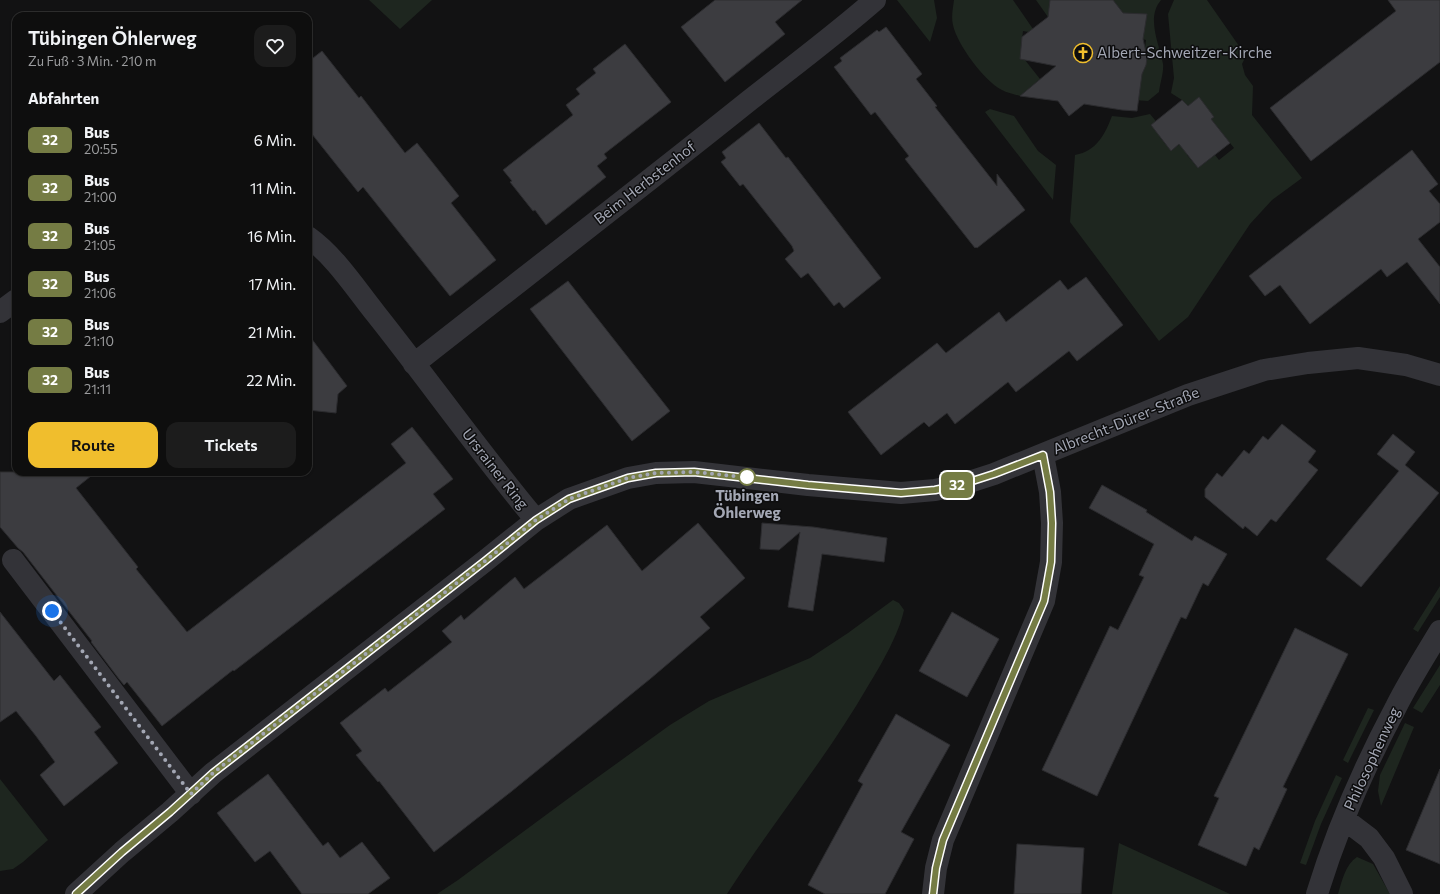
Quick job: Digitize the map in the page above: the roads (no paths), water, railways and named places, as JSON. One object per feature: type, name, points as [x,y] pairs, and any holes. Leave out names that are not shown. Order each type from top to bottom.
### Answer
[{"type":"street","name":"Beim Herbstenhof","points":[[414,364],[825,42],[875,0]]},
{"type":"street","name":"Ursrainer Ring","points":[[76,894],[213,773],[536,520],[503,480],[330,257],[312,241]]},
{"type":"street","points":[[0,312],[12,303]]},
{"type":"street","name":"Albrecht-Dürer-Straße","points":[[536,520],[569,499],[628,478],[656,473],[694,472],[808,485],[901,493],[935,490],[963,484],[994,474],[1188,395],[1264,370],[1308,363],[1358,358],[1406,365],[1440,375]]},
{"type":"street","points":[[933,894],[936,868],[943,840],[1044,601],[1051,562],[1052,523],[1050,492],[1043,455]]},
{"type":"street","points":[[13,560],[191,794]]},
{"type":"street","name":"Philosophenweg","points":[[1317,894],[1327,862],[1363,772],[1379,738],[1440,631]]},
{"type":"street","points":[[1344,819],[1369,838],[1384,858],[1402,894]]},
{"type":"place","name":"Albert-Schweitzer-Kirche","points":[[1083,53]]},
{"type":"place","name":"Tübingen Öhlerweg","points":[[747,477]]}]
